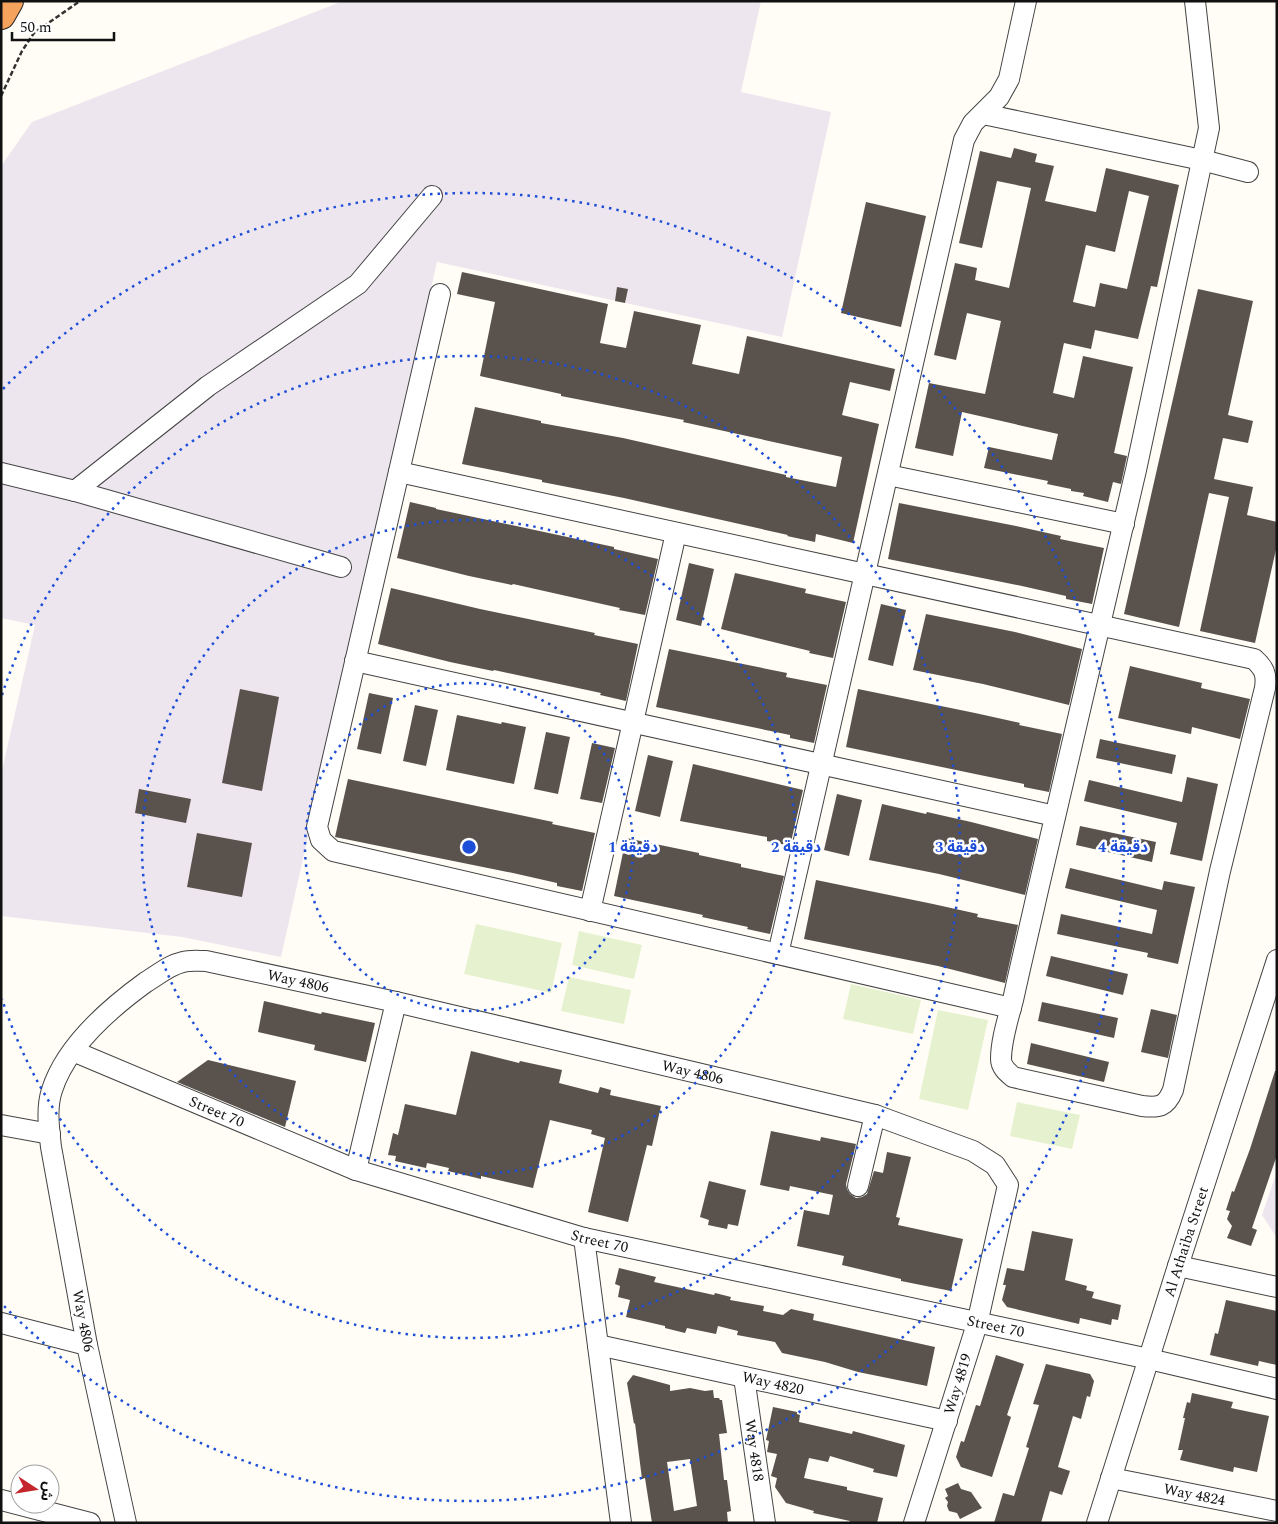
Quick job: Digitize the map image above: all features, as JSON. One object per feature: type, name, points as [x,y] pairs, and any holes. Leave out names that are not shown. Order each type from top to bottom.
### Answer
[{"type":"highway","points":[[1,5],[4,1]]},
{"type":"highway","points":[[1,15],[9,1]]},
{"type":"street","points":[[778,954],[964,140],[973,123],[999,97],[1009,79],[1026,1]]},
{"type":"street","points":[[399,472],[676,532],[865,574],[1100,625],[1254,659],[1263,668],[1266,677],[1220,871],[1173,1090],[1169,1100],[1161,1106],[1148,1107],[1013,1077],[1006,1071],[1001,1062],[1002,1047],[1055,816],[1100,625],[1124,524],[1209,128],[1195,1]]},
{"type":"street","points":[[983,114],[1202,160],[1248,172]]},
{"type":"street","points":[[75,491],[208,386],[358,284],[432,196]]},
{"type":"street","points":[[440,294],[317,827],[321,840],[333,851],[1011,1008]]},
{"type":"street","points":[[1,473],[75,491],[341,567]]},
{"type":"street","points":[[888,475],[1124,524]]},
{"type":"street","points":[[590,911],[676,532]]},
{"type":"street","points":[[355,662],[1055,816]]},
{"type":"street","name":"Al Athaiba Street","points":[[1098,1523],[1178,1266],[1277,960]]},
{"type":"street","name":"Way 4806","points":[[126,1523],[87,1345],[48,1116],[52,1090],[73,1051],[101,1018],[167,968],[184,962],[206,961],[396,1002],[875,1115],[973,1150],[995,1165],[1008,1185]]},
{"type":"street","points":[[356,1170],[396,1002]]},
{"type":"street","name":"Street 70","points":[[73,1051],[356,1170],[584,1238],[977,1324],[1149,1359],[1277,1389]]},
{"type":"street","points":[[858,1186],[875,1115]]},
{"type":"street","points":[[1,1125],[50,1134]]},
{"type":"street","name":"Way 4819","points":[[914,1523],[977,1324],[1008,1185]]},
{"type":"street","points":[[584,1238],[622,1523]]},
{"type":"street","points":[[1178,1266],[1277,1287]]},
{"type":"street","points":[[1,1323],[87,1345]]},
{"type":"street","name":"Way 4820","points":[[598,1345],[946,1421]]},
{"type":"street","name":"Way 4818","points":[[744,1377],[766,1523]]},
{"type":"street","name":"Way 4824","points":[[1111,1478],[1250,1514],[1277,1511]]},
{"type":"street","points":[[1,1500],[90,1523]]},
{"type":"path","points":[[1,96],[22,51],[34,33],[80,1]]},
{"type":"shaded area","points":[[343,1],[761,1],[741,92],[831,112],[782,337],[437,262],[281,957],[182,937],[1,916],[1,775],[35,625],[1,618],[1,166],[32,122]]},
{"type":"shaded area","points":[[1277,1171],[1277,1238],[1262,1215]]},
{"type":"green space","points":[[476,924],[562,943],[551,993],[464,974]]},
{"type":"green space","points":[[579,931],[642,945],[634,979],[572,965]]},
{"type":"green space","points":[[569,977],[631,990],[624,1024],[561,1011]]},
{"type":"green space","points":[[851,984],[921,1000],[913,1034],[843,1019]]},
{"type":"green space","points":[[938,1010],[988,1020],[968,1110],[919,1099]]},
{"type":"green space","points":[[1017,1102],[1080,1115],[1072,1149],[1010,1136]]},
{"type":"building","points":[[1014,148],[1037,154],[1035,162],[1054,166],[1045,201],[1096,212],[1106,168],[1179,185],[1157,287],[1151,286],[1138,339],[1095,330],[1091,349],[1064,343],[1053,393],[1074,398],[1083,356],[1133,367],[1114,453],[1127,456],[1121,484],[1113,482],[1108,502],[1083,496],[1084,493],[1071,491],[1071,489],[1047,484],[1048,481],[984,468],[989,447],[1052,460],[1058,434],[962,412],[953,456],[915,448],[929,383],[985,394],[1001,321],[967,313],[956,360],[934,355],[955,263],[977,268],[975,280],[1009,288],[1031,188],[997,181],[982,248],[959,243],[980,151],[1011,158]],"holes":[[[1129,191],[1149,196],[1127,289],[1100,283],[1095,307],[1073,302],[1086,245],[1115,252]]]},
{"type":"building","points":[[866,202],[926,216],[901,327],[841,313]]},
{"type":"building","points":[[462,272],[608,304],[600,343],[626,348],[634,311],[701,325],[692,364],[739,374],[747,336],[895,369],[890,391],[850,382],[842,415],[879,424],[853,543],[816,534],[815,542],[624,498],[462,464],[475,407],[541,421],[541,423],[623,438],[836,487],[842,457],[683,422],[684,420],[561,396],[561,394],[480,376],[495,302],[457,294]]},
{"type":"building","points":[[617,287],[628,289],[625,303],[615,301]]},
{"type":"building","points":[[1198,289],[1253,301],[1228,415],[1253,421],[1248,443],[1223,438],[1214,479],[1253,487],[1247,515],[1277,522],[1277,545],[1255,643],[1200,631],[1229,497],[1209,493],[1179,627],[1124,614]]},
{"type":"building","points":[[410,502],[614,547],[614,549],[658,559],[645,615],[397,558]]},
{"type":"building","points":[[899,503],[1016,526],[1061,536],[1060,539],[1104,548],[1092,604],[1066,599],[1066,596],[1022,586],[888,559]]},
{"type":"building","points":[[689,563],[714,569],[701,626],[676,620]]},
{"type":"building","points":[[735,573],[806,589],[805,593],[846,602],[833,658],[721,629]]},
{"type":"building","points":[[391,588],[638,644],[626,701],[600,695],[601,693],[450,662],[378,644]]},
{"type":"building","points":[[881,604],[906,610],[893,666],[868,660]]},
{"type":"building","points":[[926,614],[1015,632],[1082,649],[1069,705],[983,684],[913,670]]},
{"type":"building","points":[[669,649],[787,673],[786,677],[827,685],[814,743],[790,738],[790,735],[656,707]]},
{"type":"building","points":[[1130,666],[1202,683],[1201,688],[1250,699],[1240,739],[1192,727],[1191,734],[1118,718]]},
{"type":"building","points":[[240,689],[279,697],[262,791],[222,783]]},
{"type":"building","points":[[858,689],[975,713],[1062,734],[1049,792],[1024,787],[1024,784],[846,747]]},
{"type":"building","points":[[369,693],[393,698],[381,754],[357,749]]},
{"type":"building","points":[[415,705],[438,710],[426,766],[403,761]]},
{"type":"building","points":[[457,715],[526,727],[514,784],[446,770]]},
{"type":"building","points":[[546,732],[570,737],[558,794],[534,789]]},
{"type":"building","points":[[1100,739],[1176,755],[1172,774],[1096,758]]},
{"type":"building","points":[[592,743],[615,748],[602,803],[580,799]]},
{"type":"building","points":[[648,755],[673,761],[660,817],[635,811]]},
{"type":"building","points":[[693,764],[803,790],[790,846],[767,841],[767,837],[680,821]]},
{"type":"building","points":[[1187,777],[1218,784],[1202,861],[1170,854],[1177,823],[1084,801],[1089,780],[1182,802]]},
{"type":"building","points":[[348,779],[553,822],[552,824],[595,833],[582,891],[513,873],[335,837]]},
{"type":"building","points":[[139,789],[191,799],[186,823],[135,813]]},
{"type":"building","points":[[837,794],[862,800],[849,856],[824,850]]},
{"type":"building","points":[[882,804],[926,814],[927,812],[1038,839],[1025,895],[939,874],[869,860]]},
{"type":"building","points":[[1080,826],[1156,842],[1152,862],[1076,845]]},
{"type":"building","points":[[197,833],[252,843],[242,897],[187,887]]},
{"type":"building","points":[[626,838],[699,853],[699,855],[741,864],[741,867],[784,876],[770,934],[702,917],[703,915],[614,896]]},
{"type":"building","points":[[1070,868],[1162,890],[1164,881],[1195,887],[1178,964],[1147,957],[1148,953],[1057,934],[1061,914],[1152,934],[1157,910],[1065,888]]},
{"type":"building","points":[[816,880],[978,914],[977,917],[1018,925],[1005,983],[938,966],[804,939]]},
{"type":"building","points":[[1051,956],[1128,974],[1123,995],[1046,976]]},
{"type":"building","points":[[264,1001],[321,1014],[322,1012],[375,1023],[366,1062],[314,1050],[315,1045],[258,1032]]},
{"type":"building","points":[[1042,1002],[1118,1018],[1114,1038],[1038,1021]]},
{"type":"building","points":[[1151,1009],[1177,1015],[1168,1058],[1141,1052]]},
{"type":"building","points":[[1031,1043],[1109,1062],[1104,1082],[1027,1064]]},
{"type":"building","points":[[471,1051],[519,1063],[520,1061],[562,1070],[559,1083],[598,1093],[600,1087],[611,1090],[610,1095],[661,1106],[652,1146],[647,1145],[628,1222],[588,1212],[605,1138],[591,1134],[592,1130],[550,1120],[533,1188],[481,1176],[481,1179],[448,1171],[449,1168],[427,1163],[426,1168],[395,1161],[396,1156],[388,1155],[393,1133],[398,1135],[405,1104],[456,1115]]},
{"type":"building","points":[[208,1060],[296,1081],[285,1127],[177,1082]]},
{"type":"building","points":[[1275,1071],[1277,1071],[1277,1155],[1252,1228],[1257,1230],[1251,1246],[1227,1238],[1232,1226],[1227,1219],[1230,1211],[1226,1210],[1250,1149]]},
{"type":"building","points":[[771,1131],[820,1141],[821,1137],[856,1144],[846,1184],[850,1194],[856,1198],[867,1194],[874,1171],[883,1173],[887,1152],[911,1157],[896,1217],[900,1218],[898,1225],[963,1239],[951,1291],[901,1281],[901,1279],[842,1265],[844,1256],[797,1246],[804,1210],[829,1215],[833,1195],[790,1186],[789,1191],[760,1185]]},
{"type":"building","points":[[709,1181],[746,1190],[738,1226],[728,1224],[727,1229],[708,1225],[709,1220],[700,1217]]},
{"type":"building","points":[[1032,1231],[1073,1239],[1065,1280],[1087,1286],[1086,1290],[1094,1292],[1092,1298],[1121,1305],[1118,1320],[1112,1319],[1111,1325],[1080,1318],[1079,1324],[1007,1307],[1002,1300],[1006,1285],[1003,1285],[1007,1268],[1024,1271]]},
{"type":"building","points":[[619,1268],[656,1277],[654,1282],[714,1295],[715,1293],[731,1297],[730,1300],[764,1306],[763,1311],[783,1315],[791,1309],[814,1314],[813,1320],[935,1347],[927,1386],[858,1372],[825,1362],[782,1353],[775,1342],[737,1335],[738,1331],[718,1326],[716,1334],[687,1328],[685,1333],[665,1328],[665,1326],[626,1317],[630,1300],[618,1297],[620,1286],[615,1284]]},
{"type":"building","points":[[1226,1300],[1277,1311],[1277,1365],[1259,1361],[1258,1366],[1210,1355],[1215,1333],[1218,1334]]},
{"type":"building","points":[[996,1355],[1024,1364],[1007,1415],[1011,1417],[992,1477],[961,1467],[956,1457],[961,1441],[964,1442],[976,1405],[980,1406]]},
{"type":"building","points":[[1046,1364],[1090,1374],[1094,1381],[1090,1397],[1087,1396],[1081,1419],[1073,1416],[1058,1467],[1070,1471],[1062,1495],[1050,1491],[1041,1523],[994,1523],[1003,1493],[1014,1496],[1029,1448],[1026,1447],[1039,1405],[1033,1404]]},
{"type":"building","points":[[633,1375],[670,1385],[670,1391],[690,1388],[705,1391],[713,1390],[714,1398],[722,1400],[727,1433],[719,1434],[724,1480],[727,1480],[731,1511],[727,1512],[728,1523],[652,1523],[645,1478],[642,1479],[635,1423],[627,1383]],"holes":[[[690,1459],[697,1506],[674,1511],[667,1462]]]},
{"type":"building","points":[[1192,1393],[1233,1402],[1231,1408],[1269,1416],[1257,1472],[1234,1467],[1233,1472],[1180,1460],[1183,1450],[1178,1450],[1185,1418],[1183,1418],[1187,1402],[1190,1403]]},
{"type":"building","points":[[773,1407],[797,1412],[800,1415],[799,1422],[852,1434],[853,1431],[905,1445],[897,1477],[873,1472],[874,1469],[830,1456],[828,1462],[809,1458],[804,1478],[847,1487],[847,1490],[883,1498],[877,1523],[849,1523],[850,1521],[813,1513],[814,1511],[786,1503],[775,1487],[777,1478],[771,1476],[777,1454],[767,1452],[769,1441],[766,1440]]},
{"type":"building","points":[[958,1483],[961,1489],[971,1492],[982,1508],[960,1519],[957,1513],[949,1511],[948,1502],[945,1498],[948,1496],[945,1489]]}]
